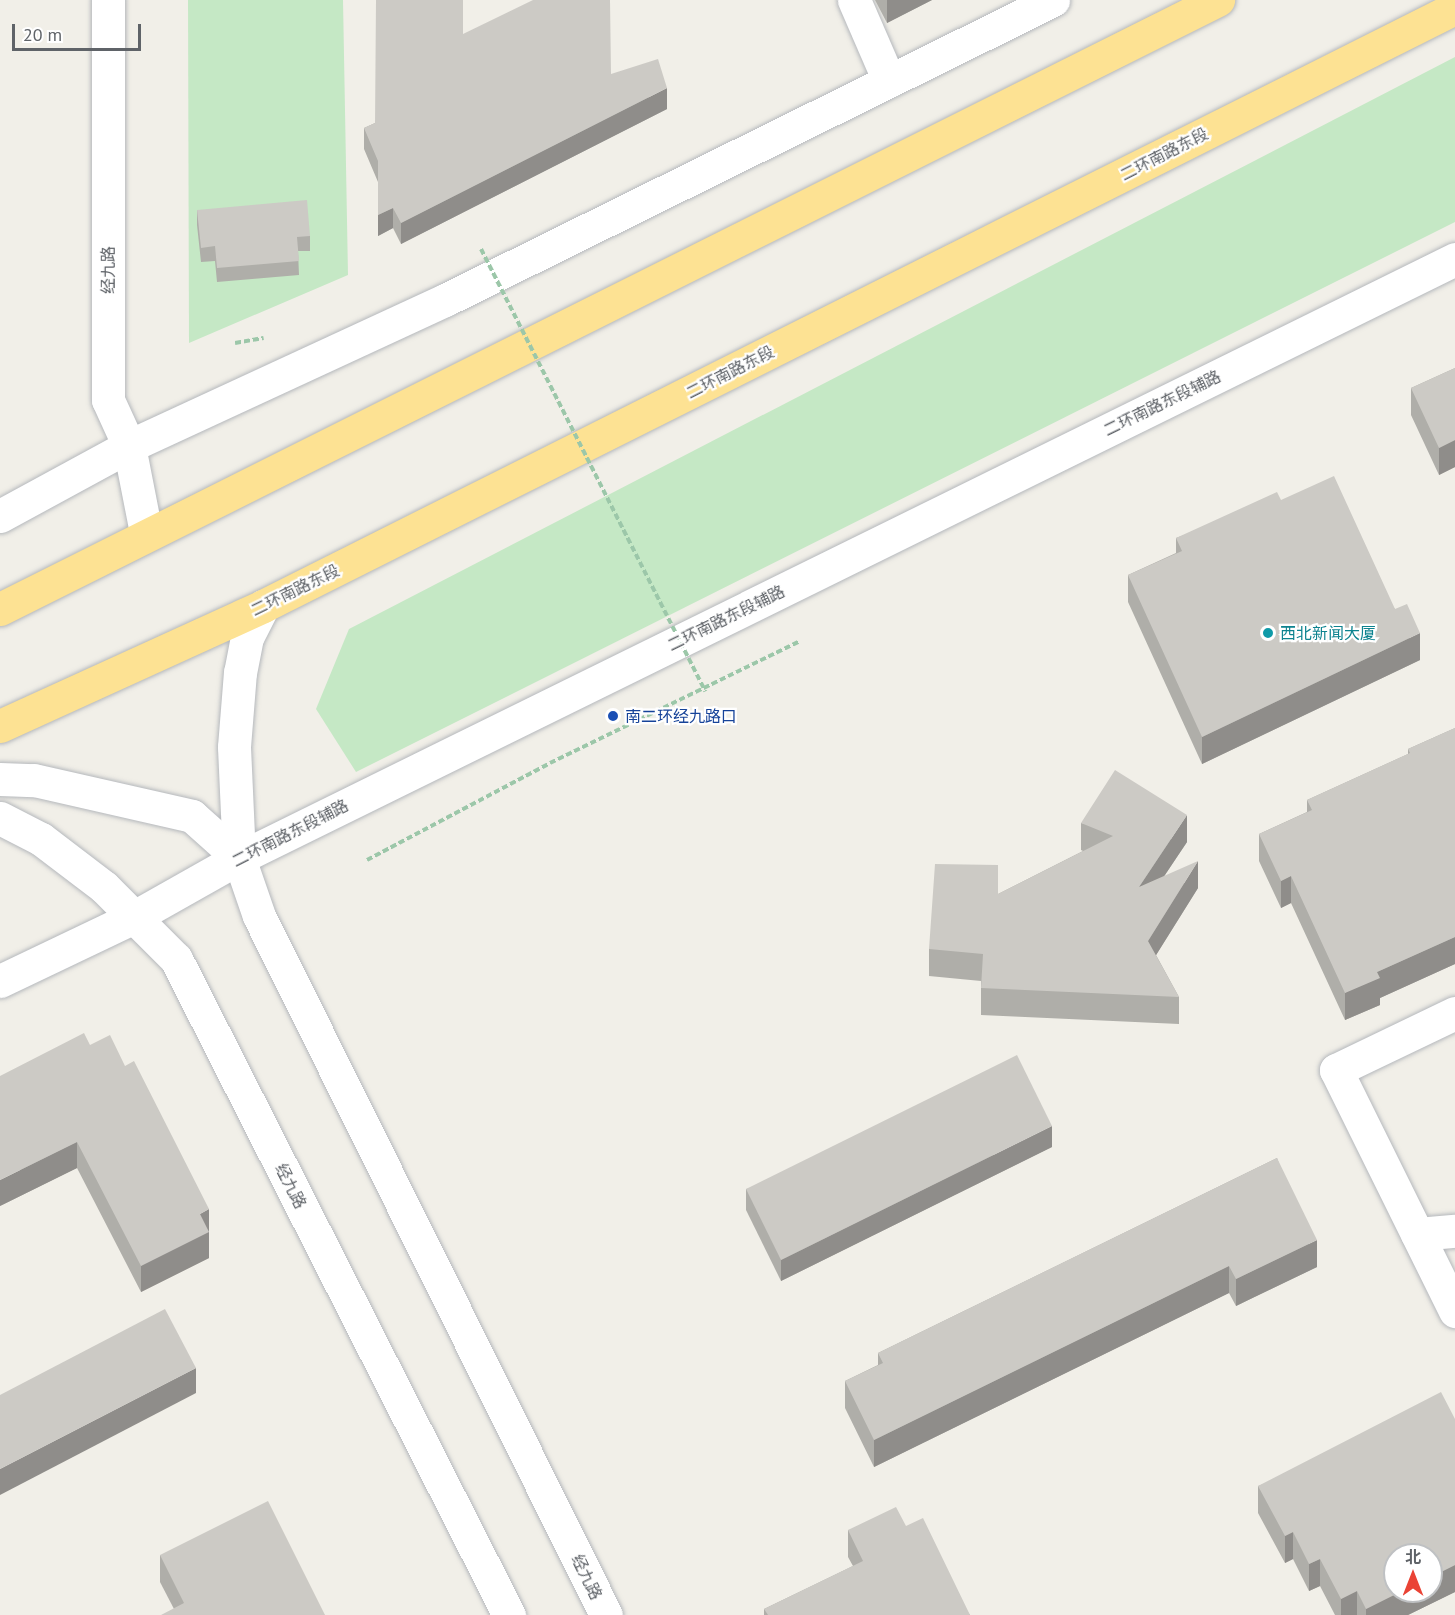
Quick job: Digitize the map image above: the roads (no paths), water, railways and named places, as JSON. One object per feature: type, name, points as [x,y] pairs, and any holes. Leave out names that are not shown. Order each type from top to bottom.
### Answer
[{"type":"highway","points":[[0,609],[146,533],[1218,0]]},
{"type":"highway","name":"二环南路东段","points":[[0,726],[263,606],[1455,8]]},
{"type":"main road","name":"经九路","points":[[108,0],[108,400],[129,446],[146,533]]},
{"type":"main road","points":[[854,0],[889,81]]},
{"type":"main road","points":[[0,516],[129,446],[445,300],[1053,0]]},
{"type":"main road","name":"二环南路东段辅路","points":[[0,981],[136,916],[238,858],[1455,259]]},
{"type":"main road","points":[[238,858],[234,747],[240,672],[247,637],[263,606]]},
{"type":"main road","points":[[0,779],[34,780],[192,816],[238,858]]},
{"type":"main road","name":"经九路","points":[[0,818],[41,838],[136,916],[176,959],[510,1615]]},
{"type":"main road","name":"经九路","points":[[238,858],[259,916],[606,1615]]},
{"type":"main road","points":[[1455,1013],[1336,1070],[1455,1311]]},
{"type":"main road","points":[[1417,1234],[1455,1231]]},
{"type":"place","name":"西北新闻大厦","points":[[1268,633]]},
{"type":"place","name":"南二环经九路口","points":[[613,716]]}]
